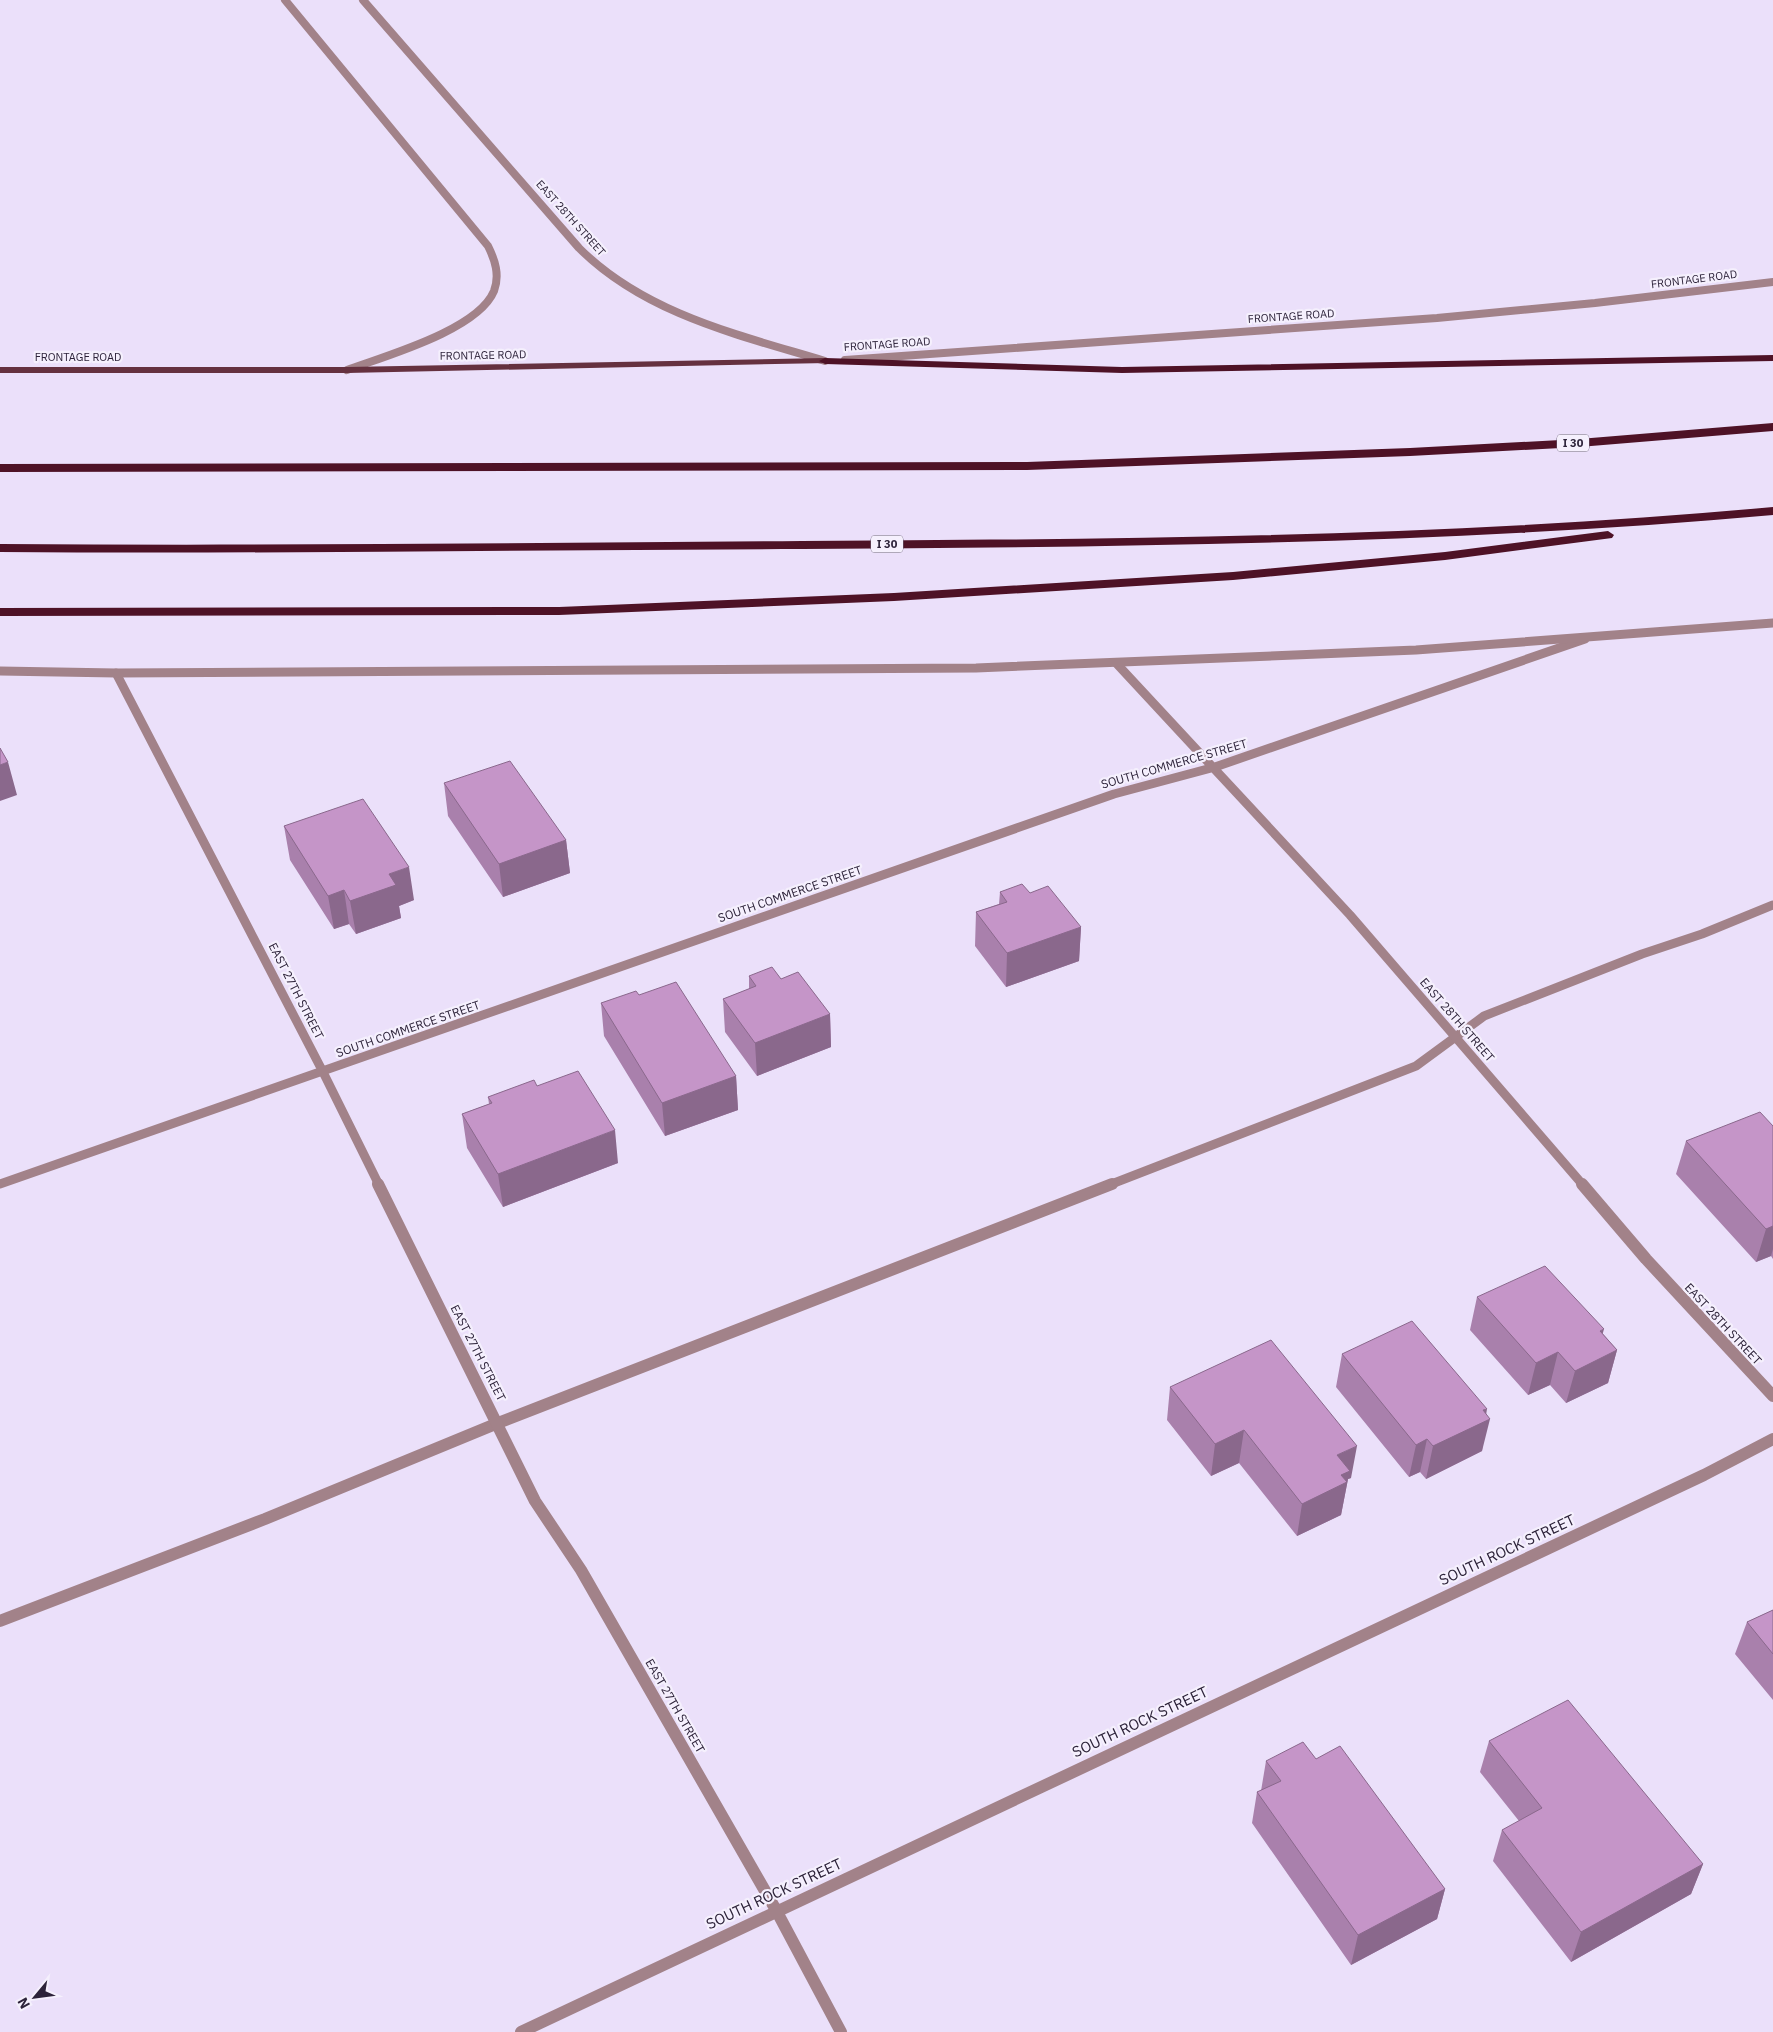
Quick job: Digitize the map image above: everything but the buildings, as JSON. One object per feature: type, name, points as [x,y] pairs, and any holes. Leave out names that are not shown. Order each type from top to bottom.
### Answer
[{"type":"highway","points":[[825,361],[1122,370],[1773,358]]},
{"type":"highway","name":"I 30","points":[[0,468],[1027,466],[1410,452],[1579,443],[1773,428]]},
{"type":"highway","name":"I 30","points":[[0,548],[133,549],[1236,542],[1473,534],[1676,521],[1773,511]]},
{"type":"highway","points":[[0,612],[559,611],[894,597],[1233,576],[1445,556],[1603,535],[1676,521]]},
{"type":"main road","name":"FRONTAGE ROAD","points":[[0,370],[347,370],[825,361]]},
{"type":"street","points":[[285,0],[488,246],[494,255],[498,274],[492,294],[485,304],[462,323],[430,338],[347,370]]},
{"type":"street","name":"EAST 28TH STREET","points":[[363,0],[579,248],[609,276],[648,300],[696,321],[825,361]]},
{"type":"street","name":"FRONTAGE ROAD","points":[[825,361],[1437,318],[1594,303],[1773,282]]},
{"type":"street","points":[[0,671],[116,673],[976,668],[1117,664],[1416,650],[1773,623]]},
{"type":"street","name":"SOUTH COMMERCE STREET","points":[[0,1184],[1114,794],[1215,768],[1591,637]]},
{"type":"street","name":"EAST 28TH STREET","points":[[1117,664],[1350,915],[1646,1259],[1773,1396]]},
{"type":"street","name":"EAST 27TH STREET","points":[[116,673],[323,1072],[535,1501],[581,1570],[776,1910],[841,2032]]},
{"type":"street","points":[[0,1621],[265,1519],[498,1423],[1416,1066],[1454,1036],[1484,1016],[1642,954],[1702,934],[1773,905]]},
{"type":"street","name":"SOUTH ROCK STREET","points":[[521,2032],[776,1910],[1704,1475],[1773,1439]]}]
